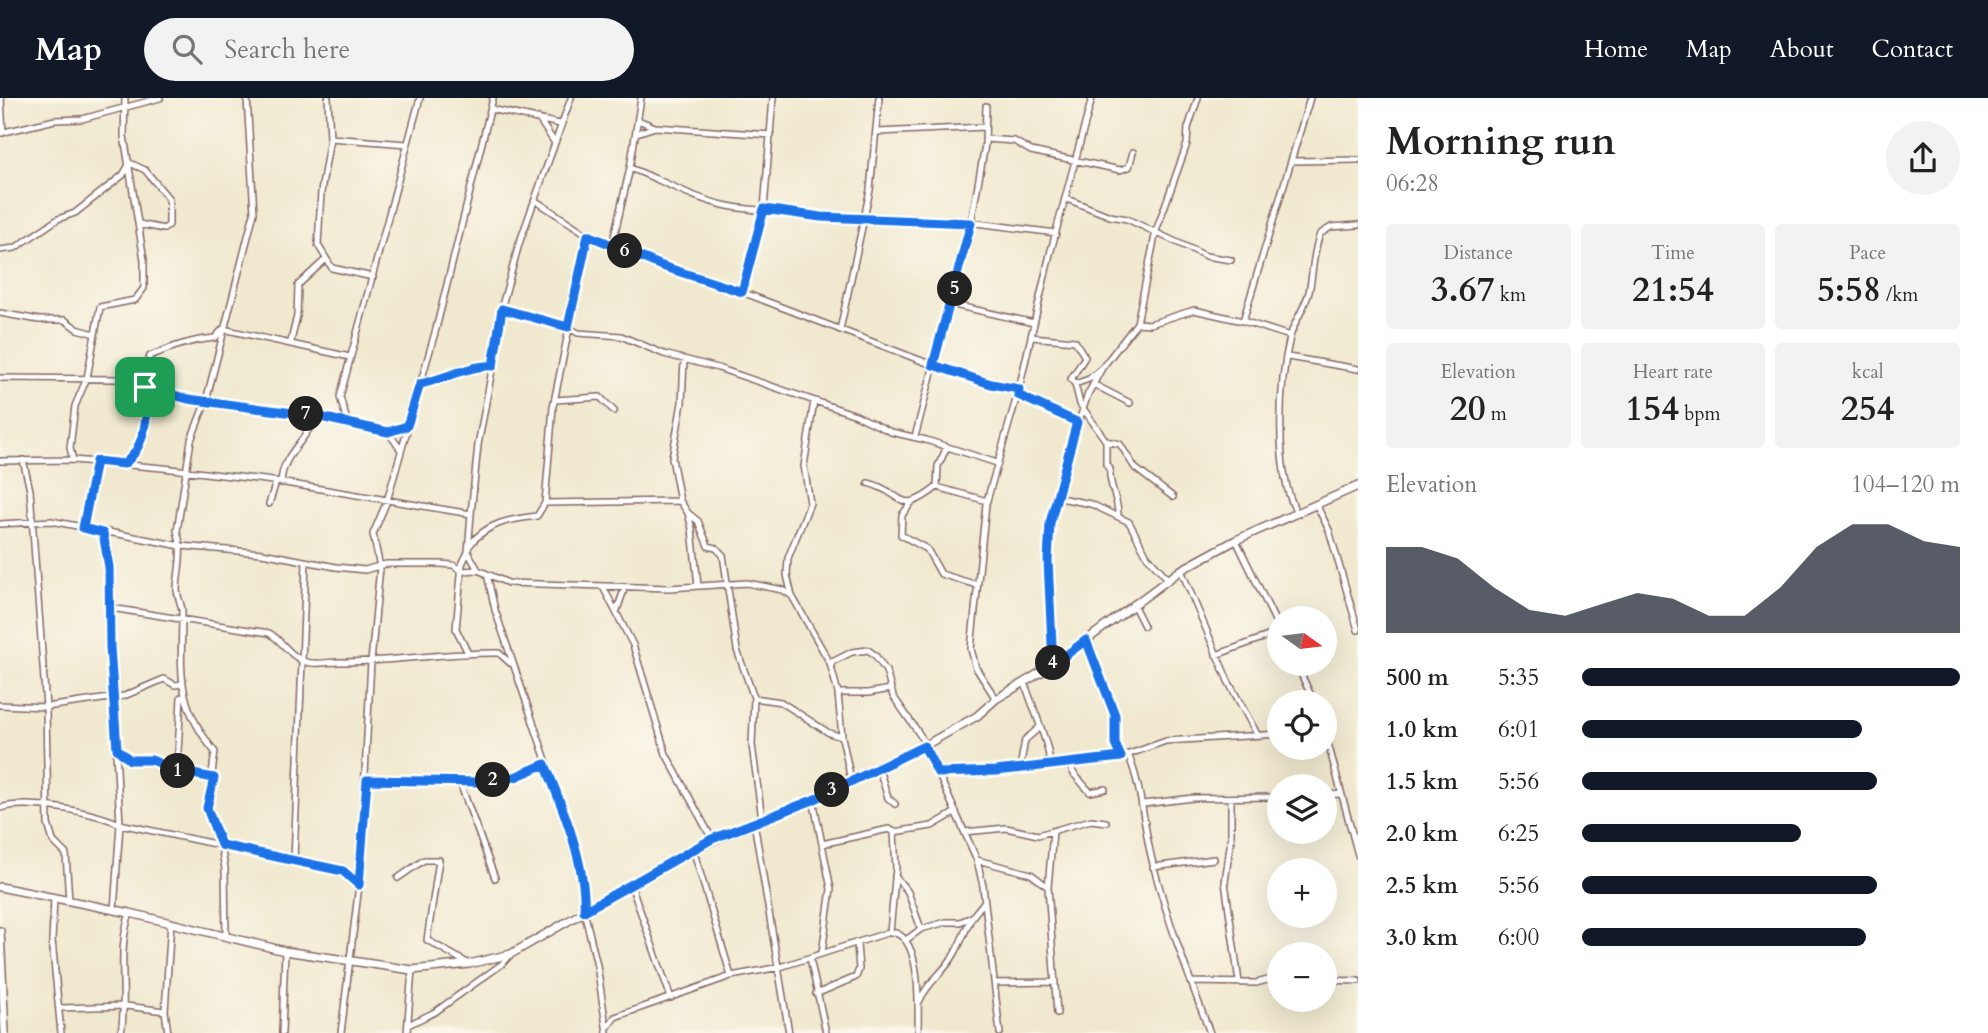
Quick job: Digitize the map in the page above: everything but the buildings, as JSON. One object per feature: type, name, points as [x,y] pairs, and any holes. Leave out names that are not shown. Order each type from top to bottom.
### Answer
[{"type":"street","points":[[1,98],[1,133],[45,122],[82,119],[126,101],[160,98]]},
{"type":"street","points":[[177,771],[182,687],[177,593],[181,546],[177,531],[196,421],[206,401],[254,213],[248,98]]},
{"type":"street","points":[[328,98],[330,138],[321,192],[318,245],[332,268],[373,277]]},
{"type":"street","points":[[347,421],[340,397],[420,98]]},
{"type":"street","points":[[341,1033],[347,961],[359,885],[367,780],[371,662],[380,567],[373,534],[387,501],[420,384],[493,98]]},
{"type":"street","points":[[478,570],[469,549],[471,514],[478,446],[502,309],[519,244],[571,98]]},
{"type":"street","points":[[612,245],[631,168],[641,98]]},
{"type":"street","points":[[742,292],[764,209],[773,98]]},
{"type":"street","points":[[840,330],[865,218],[878,132],[879,98]]},
{"type":"street","points":[[996,699],[976,668],[971,649],[987,501],[1019,392],[1056,233],[1077,163],[1092,98]]},
{"type":"street","points":[[1053,665],[1048,561],[1055,497],[1077,422],[1093,384],[1137,323],[1156,231],[1187,144],[1188,128],[1198,98]]},
{"type":"street","points":[[1243,321],[1310,98]]},
{"type":"street","points":[[73,460],[70,448],[75,406],[87,378],[103,304],[135,300],[142,293],[144,260],[139,224],[131,195],[130,163],[124,136],[126,101]]},
{"type":"street","points":[[915,437],[971,223],[985,139],[986,106]]},
{"type":"street","points":[[491,109],[560,124]]},
{"type":"street","points":[[538,118],[555,143]]},
{"type":"street","points":[[638,120],[654,127],[771,135]]},
{"type":"street","points":[[636,133],[654,127]]},
{"type":"street","points":[[878,132],[985,127]]},
{"type":"street","points":[[330,138],[407,144]]},
{"type":"street","points":[[985,139],[1014,141],[1031,151],[1077,163],[1120,170],[1129,167],[1133,152]]},
{"type":"street","points":[[1293,161],[1358,160]]},
{"type":"street","points":[[130,163],[145,170],[169,200],[169,225],[164,229],[139,224]]},
{"type":"street","points":[[0,250],[22,244],[58,219],[75,213],[123,175],[130,163]]},
{"type":"street","points":[[631,168],[688,196],[728,206],[821,217],[971,223],[1056,233]]},
{"type":"street","points":[[1067,199],[1156,231],[1206,256],[1231,260]]},
{"type":"street","points":[[536,201],[588,235],[662,266],[742,292],[933,365],[1019,392],[1077,422]]},
{"type":"street","points":[[1297,513],[1288,498],[1282,461],[1290,336],[1308,292],[1320,234],[1331,227],[1358,225]]},
{"type":"street","points":[[468,653],[456,629],[462,571],[469,549],[478,534],[507,520],[537,516],[545,503],[555,400],[588,235]]},
{"type":"street","points":[[291,341],[297,316],[298,285],[325,260]]},
{"type":"street","points":[[950,303],[1034,323]]},
{"type":"street","points":[[502,309],[568,327],[578,333],[621,335],[684,360],[718,368],[865,419],[891,432],[997,463]]},
{"type":"street","points":[[1137,323],[1150,324],[1194,310],[1243,321],[1290,336]]},
{"type":"street","points":[[0,313],[39,320],[51,317],[65,320],[77,329],[95,334]]},
{"type":"street","points":[[223,329],[291,341],[350,357]]},
{"type":"street","points":[[124,464],[138,450],[148,411],[143,375],[150,356],[185,342],[215,338],[223,329]]},
{"type":"street","points":[[1032,337],[1075,341],[1085,358],[1073,372],[1071,379],[1083,408],[1106,441],[1106,464],[1110,469],[1109,479],[1118,507],[1118,516]]},
{"type":"street","points":[[1288,357],[1358,369]]},
{"type":"street","points":[[684,360],[682,404],[672,458],[680,501],[698,521],[708,546],[716,548],[723,555],[737,650],[754,698],[752,745],[762,819]]},
{"type":"street","points":[[420,384],[445,379],[478,366],[493,366]]},
{"type":"street","points":[[1075,384],[1090,379],[1102,368]]},
{"type":"street","points":[[0,378],[119,379],[206,401],[347,421],[388,432],[407,426]]},
{"type":"street","points":[[1093,384],[1130,403]]},
{"type":"street","points":[[555,400],[600,397],[614,411]]},
{"type":"street","points":[[814,401],[804,466],[810,503],[788,558],[787,575],[792,596],[830,663],[838,693],[842,737],[851,780]]},
{"type":"street","points":[[269,504],[292,449],[309,432],[316,416]]},
{"type":"street","points":[[388,432],[401,450]]},
{"type":"street","points":[[1106,441],[1120,444],[1135,468],[1173,497]]},
{"type":"street","points":[[868,483],[879,485],[906,503],[918,502],[937,487],[938,466],[947,447]]},
{"type":"street","points":[[23,460],[30,490],[46,708],[48,824],[54,841],[66,854],[69,901]]},
{"type":"street","points":[[0,461],[73,460],[124,464],[279,482],[471,514]]},
{"type":"street","points":[[83,528],[96,461]]},
{"type":"street","points":[[0,887],[171,922],[285,951],[412,970],[469,964],[511,954],[712,839],[813,800],[924,746],[976,716],[996,699],[1053,665],[1181,570],[1236,540],[1358,486]]},
{"type":"street","points":[[937,487],[987,501]]},
{"type":"street","points":[[1055,497],[1091,504],[1129,522],[1147,556],[1168,579]]},
{"type":"street","points":[[545,503],[680,501]]},
{"type":"street","points":[[912,502],[902,515],[901,535],[927,549],[942,574],[977,585]]},
{"type":"street","points":[[1316,504],[1329,530],[1358,630]]},
{"type":"street","points":[[688,513],[695,546],[698,586]]},
{"type":"street","points":[[0,524],[51,521],[181,546],[262,553],[365,570],[386,564],[453,565],[462,571],[478,570],[508,583],[625,587],[726,584],[769,586],[792,596]]},
{"type":"street","points":[[103,533],[111,608],[120,824],[114,910]]},
{"type":"street","points":[[1236,540],[1268,606]]},
{"type":"street","points":[[294,860],[301,744],[301,658],[306,562]]},
{"type":"street","points":[[1181,570],[1216,655],[1257,734]]},
{"type":"street","points":[[487,574],[505,642],[563,810],[586,892],[584,911],[597,965],[607,1031]]},
{"type":"street","points":[[603,586],[633,645],[666,754],[712,839]]},
{"type":"street","points":[[617,610],[625,587]]},
{"type":"street","points":[[1133,604],[1144,626]]},
{"type":"street","points":[[111,608],[269,633],[280,639],[285,649],[306,662],[371,662],[468,653],[499,653],[513,665]]},
{"type":"street","points":[[1216,655],[1267,635]]},
{"type":"street","points":[[1086,640],[1115,715],[1115,744],[1124,755],[1143,804],[1153,867],[1190,982],[1210,1033]]},
{"type":"street","points":[[499,653],[505,642]]},
{"type":"street","points":[[830,663],[852,652],[868,650],[876,655],[956,812],[977,860],[985,902],[1000,1033]]},
{"type":"street","points":[[0,705],[46,708],[124,696],[163,679],[182,687]]},
{"type":"street","points":[[1025,683],[1050,758],[1049,764]]},
{"type":"street","points":[[182,687],[194,723],[215,752],[214,778],[207,808],[221,845],[225,869],[226,936]]},
{"type":"street","points":[[838,693],[868,693],[891,689]]},
{"type":"street","points":[[754,698],[776,700],[829,733],[842,737]]},
{"type":"street","points":[[1020,768],[1025,740],[1040,727]]},
{"type":"street","points":[[938,773],[1020,768],[1124,755],[1166,741],[1267,734]]},
{"type":"street","points":[[117,749],[130,760],[152,760],[177,771],[214,778]]},
{"type":"street","points":[[1332,760],[1358,855]]},
{"type":"street","points":[[1068,762],[1074,774],[1090,792],[1105,789]]},
{"type":"street","points":[[367,780],[460,783],[515,777],[545,764]]},
{"type":"street","points":[[879,769],[888,798],[895,804]]},
{"type":"street","points":[[460,783],[495,878]]},
{"type":"street","points":[[1337,794],[1341,794]]},
{"type":"street","points":[[1143,804],[1193,798],[1267,797]]},
{"type":"street","points":[[1231,798],[1231,839],[1224,882],[1239,982]]},
{"type":"street","points":[[813,800],[831,889],[822,953]]},
{"type":"street","points":[[0,808],[21,805],[105,817],[120,824],[343,871],[359,885]]},
{"type":"street","points":[[822,844],[888,830],[894,832],[932,826],[956,812]]},
{"type":"street","points":[[965,832],[1006,828],[1038,835],[1091,820],[1105,822]]},
{"type":"street","points":[[754,822],[789,1033]]},
{"type":"street","points":[[890,932],[895,876],[894,832]]},
{"type":"street","points":[[1053,832],[1048,887],[1057,1013]]},
{"type":"street","points":[[694,849],[731,976]]},
{"type":"street","points":[[1153,867],[1214,859]]},
{"type":"street","points":[[398,878],[424,860],[439,860],[427,940],[469,964]]},
{"type":"street","points":[[977,860],[1031,874],[1048,887]]},
{"type":"street","points":[[895,876],[908,892],[921,929]]},
{"type":"street","points":[[631,885],[671,998]]},
{"type":"street","points":[[54,899],[52,940],[61,1008],[61,1033]]},
{"type":"street","points":[[918,1005],[925,988],[933,978],[939,977],[954,956],[972,917],[985,902]]},
{"type":"street","points":[[121,1033],[126,1006],[123,944],[130,913]]},
{"type":"street","points":[[906,940],[921,929],[946,922],[960,922],[972,917]]},
{"type":"street","points":[[168,1033],[165,1011],[171,922]]},
{"type":"street","points":[[0,931],[1,1012],[5,1033]]},
{"type":"street","points":[[607,1031],[615,1017],[731,976],[780,967],[890,932],[898,933],[906,940],[917,982],[918,1033]]},
{"type":"street","points":[[816,994],[856,977],[859,969],[857,944]]},
{"type":"street","points":[[282,1033],[285,951]]},
{"type":"street","points":[[408,1025],[435,1012],[459,992],[502,964],[511,954]]},
{"type":"street","points":[[810,958],[825,1033]]},
{"type":"street","points":[[407,1033],[412,970]]},
{"type":"street","points":[[1190,982],[1256,983],[1267,980]]},
{"type":"street","points":[[1337,980],[1358,981]]},
{"type":"street","points":[[994,983],[1055,982]]},
{"type":"street","points":[[61,1008],[126,1006],[165,1011]]},
{"type":"route","points":[[764,209],[821,217],[971,223],[962,265],[933,365],[991,384],[1019,389],[1018,395],[1045,410],[1077,422],[1059,481],[1048,541],[1053,665],[1086,640],[1115,715],[1115,744],[1121,757],[996,771],[938,773],[924,746],[813,800],[712,839],[584,911],[586,892],[563,810],[545,764],[515,777],[480,782],[367,780],[359,885],[343,871],[221,845],[207,808],[214,778],[201,773],[177,771],[152,760],[130,760],[117,749],[110,647],[109,567],[103,533],[83,528],[83,518],[96,473],[96,461],[124,464],[133,458],[138,450],[148,411],[145,387],[188,399],[347,421],[388,432],[407,426],[420,384],[445,379],[478,366],[493,366],[498,320],[502,309],[568,327],[588,235],[662,266],[742,292],[764,209]]}]
